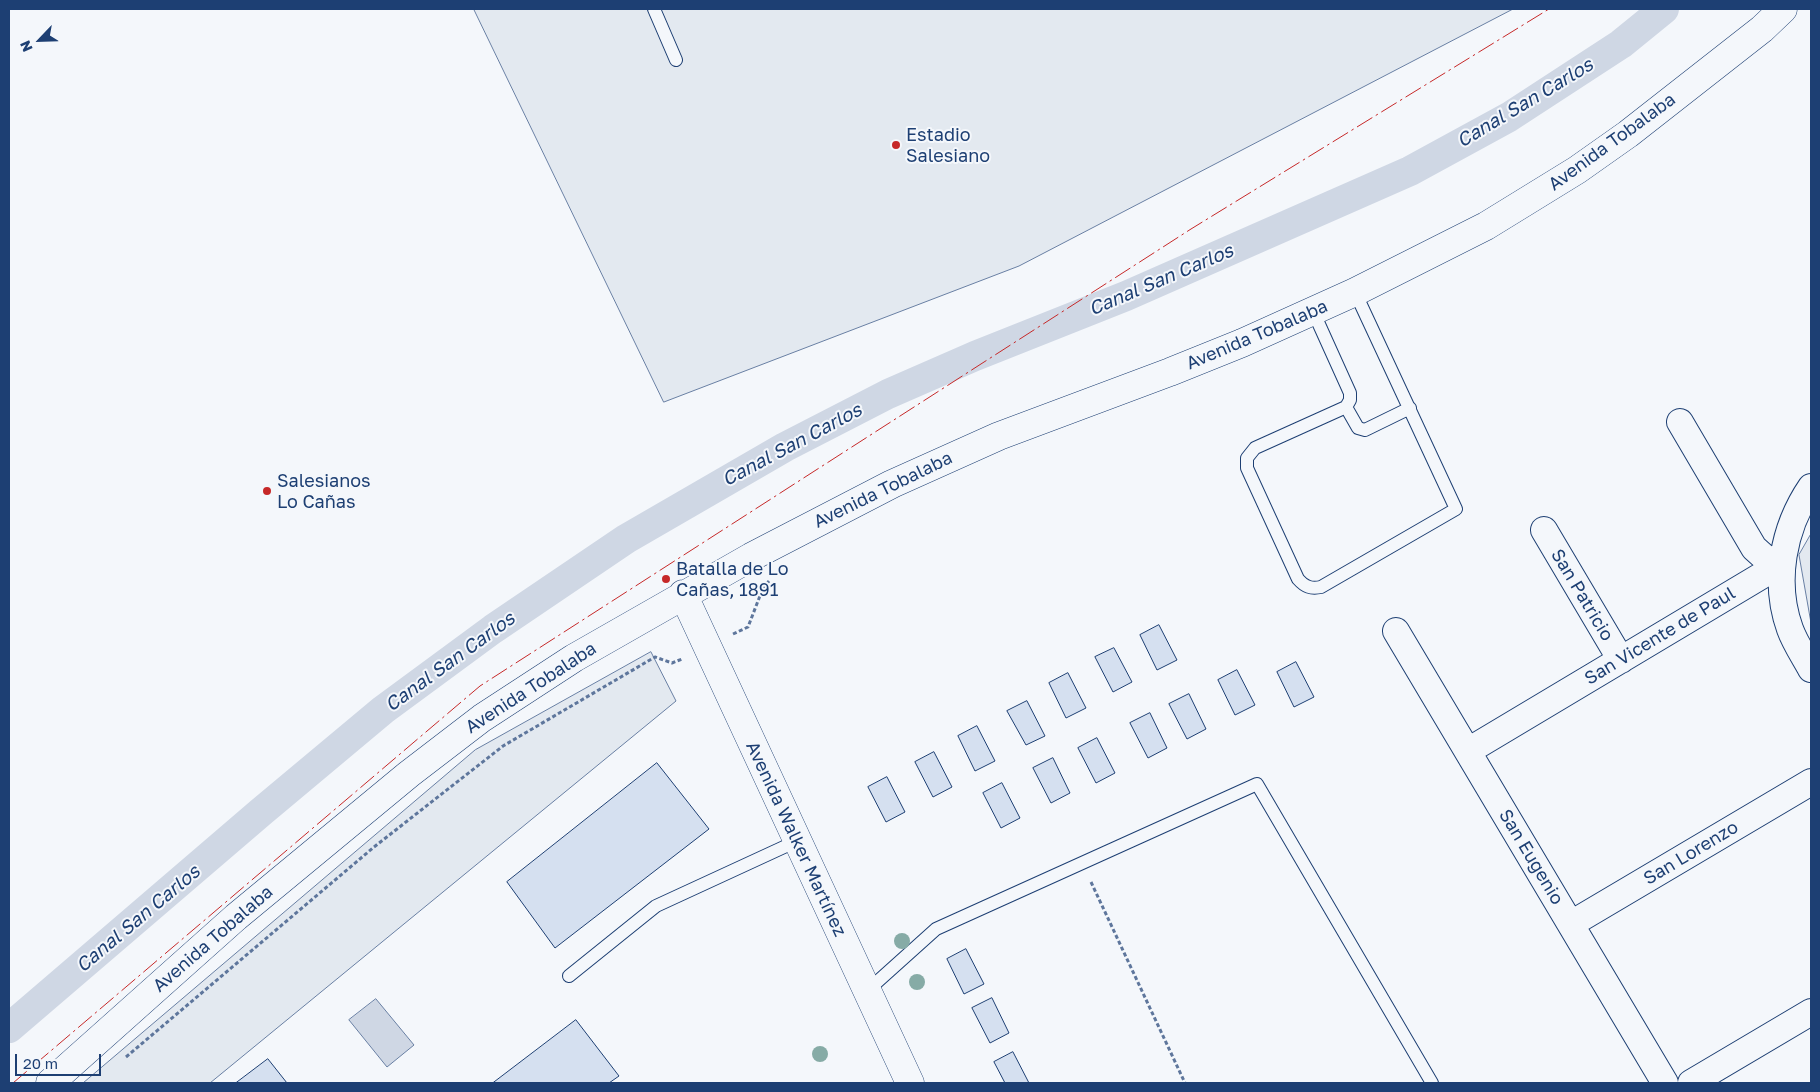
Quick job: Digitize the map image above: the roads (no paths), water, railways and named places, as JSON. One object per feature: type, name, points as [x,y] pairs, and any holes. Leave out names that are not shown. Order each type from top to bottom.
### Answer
[{"type":"main road","name":"Avenida Tobalaba","points":[[50,1083],[236,917],[435,753],[524,690],[574,658],[683,594],[840,510],[945,459],[1054,414],[1170,372],[1313,311],[1486,226],[1577,170],[1628,134],[1762,29],[1783,9]]},
{"type":"main road","name":"Avenida Walker Martínez","points":[[683,594],[910,1083]]},
{"type":"street","points":[[1680,422],[1754,548],[1764,557],[1782,564]]},
{"type":"street","points":[[1811,487],[1793,519],[1782,564],[1781,582],[1785,615],[1794,638],[1811,670]]},
{"type":"street","name":"San Patricio","points":[[1544,530],[1621,660]]},
{"type":"street","name":"San Vicente de Paul","points":[[1468,751],[1782,564]]},
{"type":"street","name":"San Eugenio","points":[[1396,631],[1665,1083]]},
{"type":"street","name":"San Lorenzo","points":[[1571,924],[1811,782]]},
{"type":"street","points":[[1691,1083],[1811,1012]]},
{"type":"lane","points":[[654,9],[676,60]]},
{"type":"lane","points":[[1313,311],[1350,393],[1350,400],[1346,407],[1255,448],[1247,458],[1247,468],[1298,578],[1307,587],[1314,588],[1321,587],[1456,509],[1355,292]]},
{"type":"lane","points":[[1346,407],[1358,428],[1365,430],[1410,408]]},
{"type":"lane","points":[[867,991],[936,929],[1256,784],[1432,1083]]},
{"type":"lane","points":[[569,976],[656,906],[797,840]]},
{"type":"waterway","name":"Canal San Carlos","points":[[9,1028],[383,710],[493,629],[626,539],[785,447],[888,394],[975,356],[1126,296],[1410,171],[1509,117],[1621,44],[1664,9]]},
{"type":"place","name":"Estadio Salesiano","points":[[896,145]]},
{"type":"place","name":"Salesianos Lo Cañas","points":[[267,491]]},
{"type":"place","name":"Batalla de Lo Cañas, 1891","points":[[666,579]]}]
